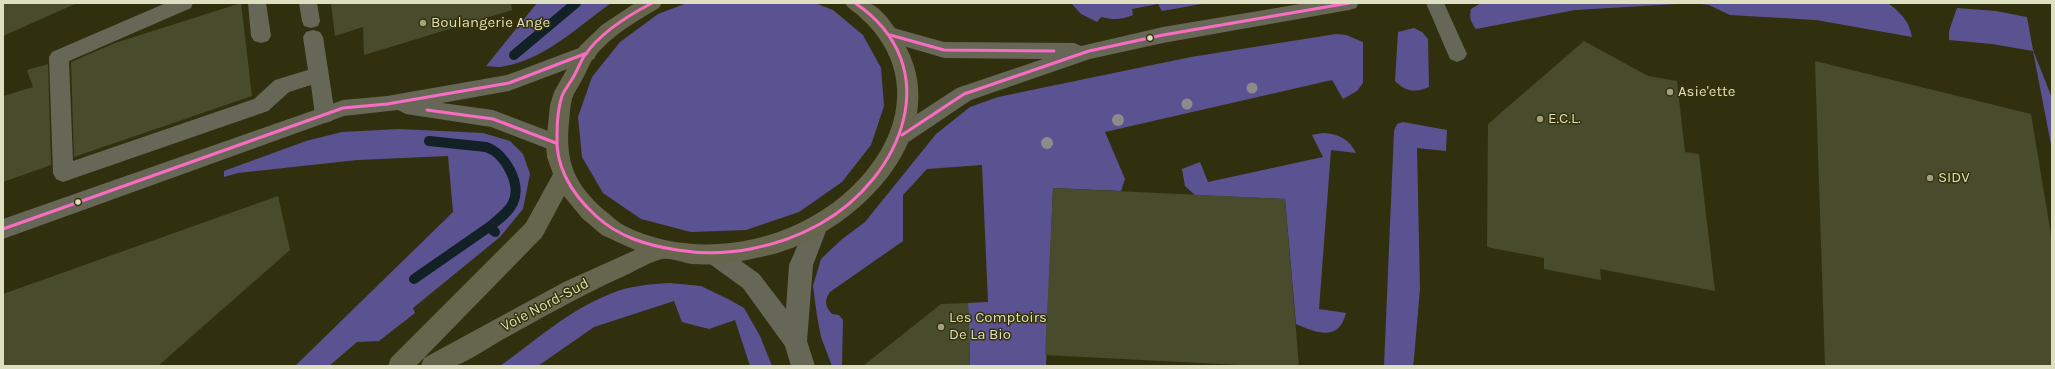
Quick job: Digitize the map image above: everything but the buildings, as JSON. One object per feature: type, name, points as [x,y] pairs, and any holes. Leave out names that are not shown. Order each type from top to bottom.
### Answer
[{"type":"main road","points":[[652,3],[628,16],[587,53],[562,96],[556,143],[563,176],[584,208],[616,233],[659,250],[715,255],[768,246],[817,226],[859,195],[883,169],[902,135],[909,99],[905,66],[890,35],[859,4]]},
{"type":"main road","points":[[400,366],[534,230],[563,176]]},
{"type":"main road","name":"Voie Nord-Sud","points":[[433,366],[572,289],[659,250]]},
{"type":"street","points":[[902,135],[964,94],[1089,51],[1163,35],[1315,6],[1349,3]]},
{"type":"street","points":[[890,35],[944,50],[1089,51]]},
{"type":"street","points":[[3,229],[343,108],[387,104],[509,83],[587,53]]},
{"type":"street","points":[[387,104],[493,119],[556,143]]},
{"type":"street","points":[[795,341],[801,265],[817,226]]},
{"type":"street","points":[[715,255],[751,280],[795,341],[803,366]]},
{"type":"lane","points":[[184,3],[59,57],[63,173],[261,105],[282,86],[319,75]]},
{"type":"lane","points":[[257,3],[261,36]]},
{"type":"lane","points":[[1435,3],[1457,54]]},
{"type":"lane","points":[[311,20],[325,115]]},
{"type":"shaded area","points":[[537,3],[611,3],[548,49],[520,62],[503,67],[486,66]]},
{"type":"shaded area","points":[[687,3],[815,3],[833,10],[863,35],[881,68],[884,106],[871,145],[842,182],[799,212],[746,230],[691,232],[641,219],[603,193],[582,157],[578,117],[592,77],[620,42],[658,14]]},
{"type":"shaded area","points":[[1071,3],[1207,3],[1162,11],[1158,4],[1132,9],[1133,15],[1125,18],[1113,19],[1101,17],[1097,22],[1081,14]]},
{"type":"shaded area","points":[[1481,3],[1694,3],[1575,10],[1476,29],[1471,20],[1471,9]]},
{"type":"shaded area","points":[[1694,3],[1888,3],[1897,10],[1907,22],[1912,37],[1816,20],[1730,15],[1709,5]]},
{"type":"shaded area","points":[[1957,8],[1996,11],[2027,17],[2033,50],[2052,98],[2052,150],[2033,51],[1992,44],[1949,40],[1949,31]]},
{"type":"shaded area","points":[[1414,28],[1422,32],[1428,39],[1429,87],[1415,91],[1399,85],[1395,81],[1398,32]]},
{"type":"shaded area","points":[[1336,34],[1346,35],[1363,42],[1363,83],[1357,91],[1343,99],[1332,80],[1105,132],[1125,179],[1121,191],[1053,188],[1046,366],[970,366],[968,303],[988,302],[982,165],[927,169],[903,195],[903,241],[830,292],[826,301],[828,308],[832,314],[839,315],[843,320],[842,366],[832,366],[821,337],[813,286],[821,259],[841,240],[865,222],[936,134],[970,107],[998,97],[1191,57]]},
{"type":"shaded area","points":[[1403,122],[1447,130],[1446,151],[1417,148],[1420,289],[1413,366],[1384,366],[1394,131],[1397,124]]},
{"type":"shaded area","points":[[399,129],[483,133],[510,141],[523,154],[530,174],[523,209],[500,237],[413,308],[415,313],[379,341],[357,342],[329,366],[295,366],[453,212],[448,156],[357,160],[238,173],[224,177],[224,171],[306,141],[342,132]]},
{"type":"shaded area","points":[[1323,133],[1343,138],[1350,144],[1356,153],[1331,150],[1319,309],[1346,313],[1343,322],[1338,328],[1333,332],[1326,333],[1296,324],[1285,199],[1195,195],[1185,186],[1182,169],[1200,162],[1208,182],[1323,157],[1312,135]]},
{"type":"shaded area","points":[[670,283],[701,286],[744,308],[760,336],[772,366],[750,366],[735,320],[709,329],[682,322],[674,301],[594,327],[538,366],[500,366],[580,308],[617,291],[632,287]]},
{"type":"waterway","points":[[514,55],[576,3]]},
{"type":"waterway","points":[[429,141],[486,147],[493,150],[505,162],[513,179],[515,195],[513,203],[508,210],[489,227]]},
{"type":"waterway","points":[[414,279],[489,227]]},
{"type":"waterway","points":[[489,227],[495,232]]},
{"type":"transit line","points":[[652,3],[609,30],[593,44],[583,58],[562,96],[557,131],[558,156],[566,178],[579,199],[587,208],[614,231],[627,237],[662,248],[688,252],[716,253],[743,251],[770,245],[796,236],[820,224],[843,209],[861,193],[876,176],[892,151],[903,126],[906,113],[908,100],[905,73],[897,51],[888,35],[870,14],[855,3]]},
{"type":"transit line","points":[[902,135],[964,94],[1089,51],[1163,35],[1349,3]]},
{"type":"transit line","points":[[890,35],[944,50],[1054,51]]},
{"type":"transit line","points":[[3,229],[343,108],[387,104],[509,83],[587,53]]},
{"type":"transit line","points":[[427,110],[493,119],[556,143]]},
{"type":"place","name":"Boulangerie Ange","points":[[423,23]]},
{"type":"place","name":"Asie'ette","points":[[1670,92]]},
{"type":"place","name":"E.C.L.","points":[[1540,119]]},
{"type":"place","name":"SIDV","points":[[1930,178]]},
{"type":"place","name":"Les Comptoirs De La Bio","points":[[941,327]]}]
